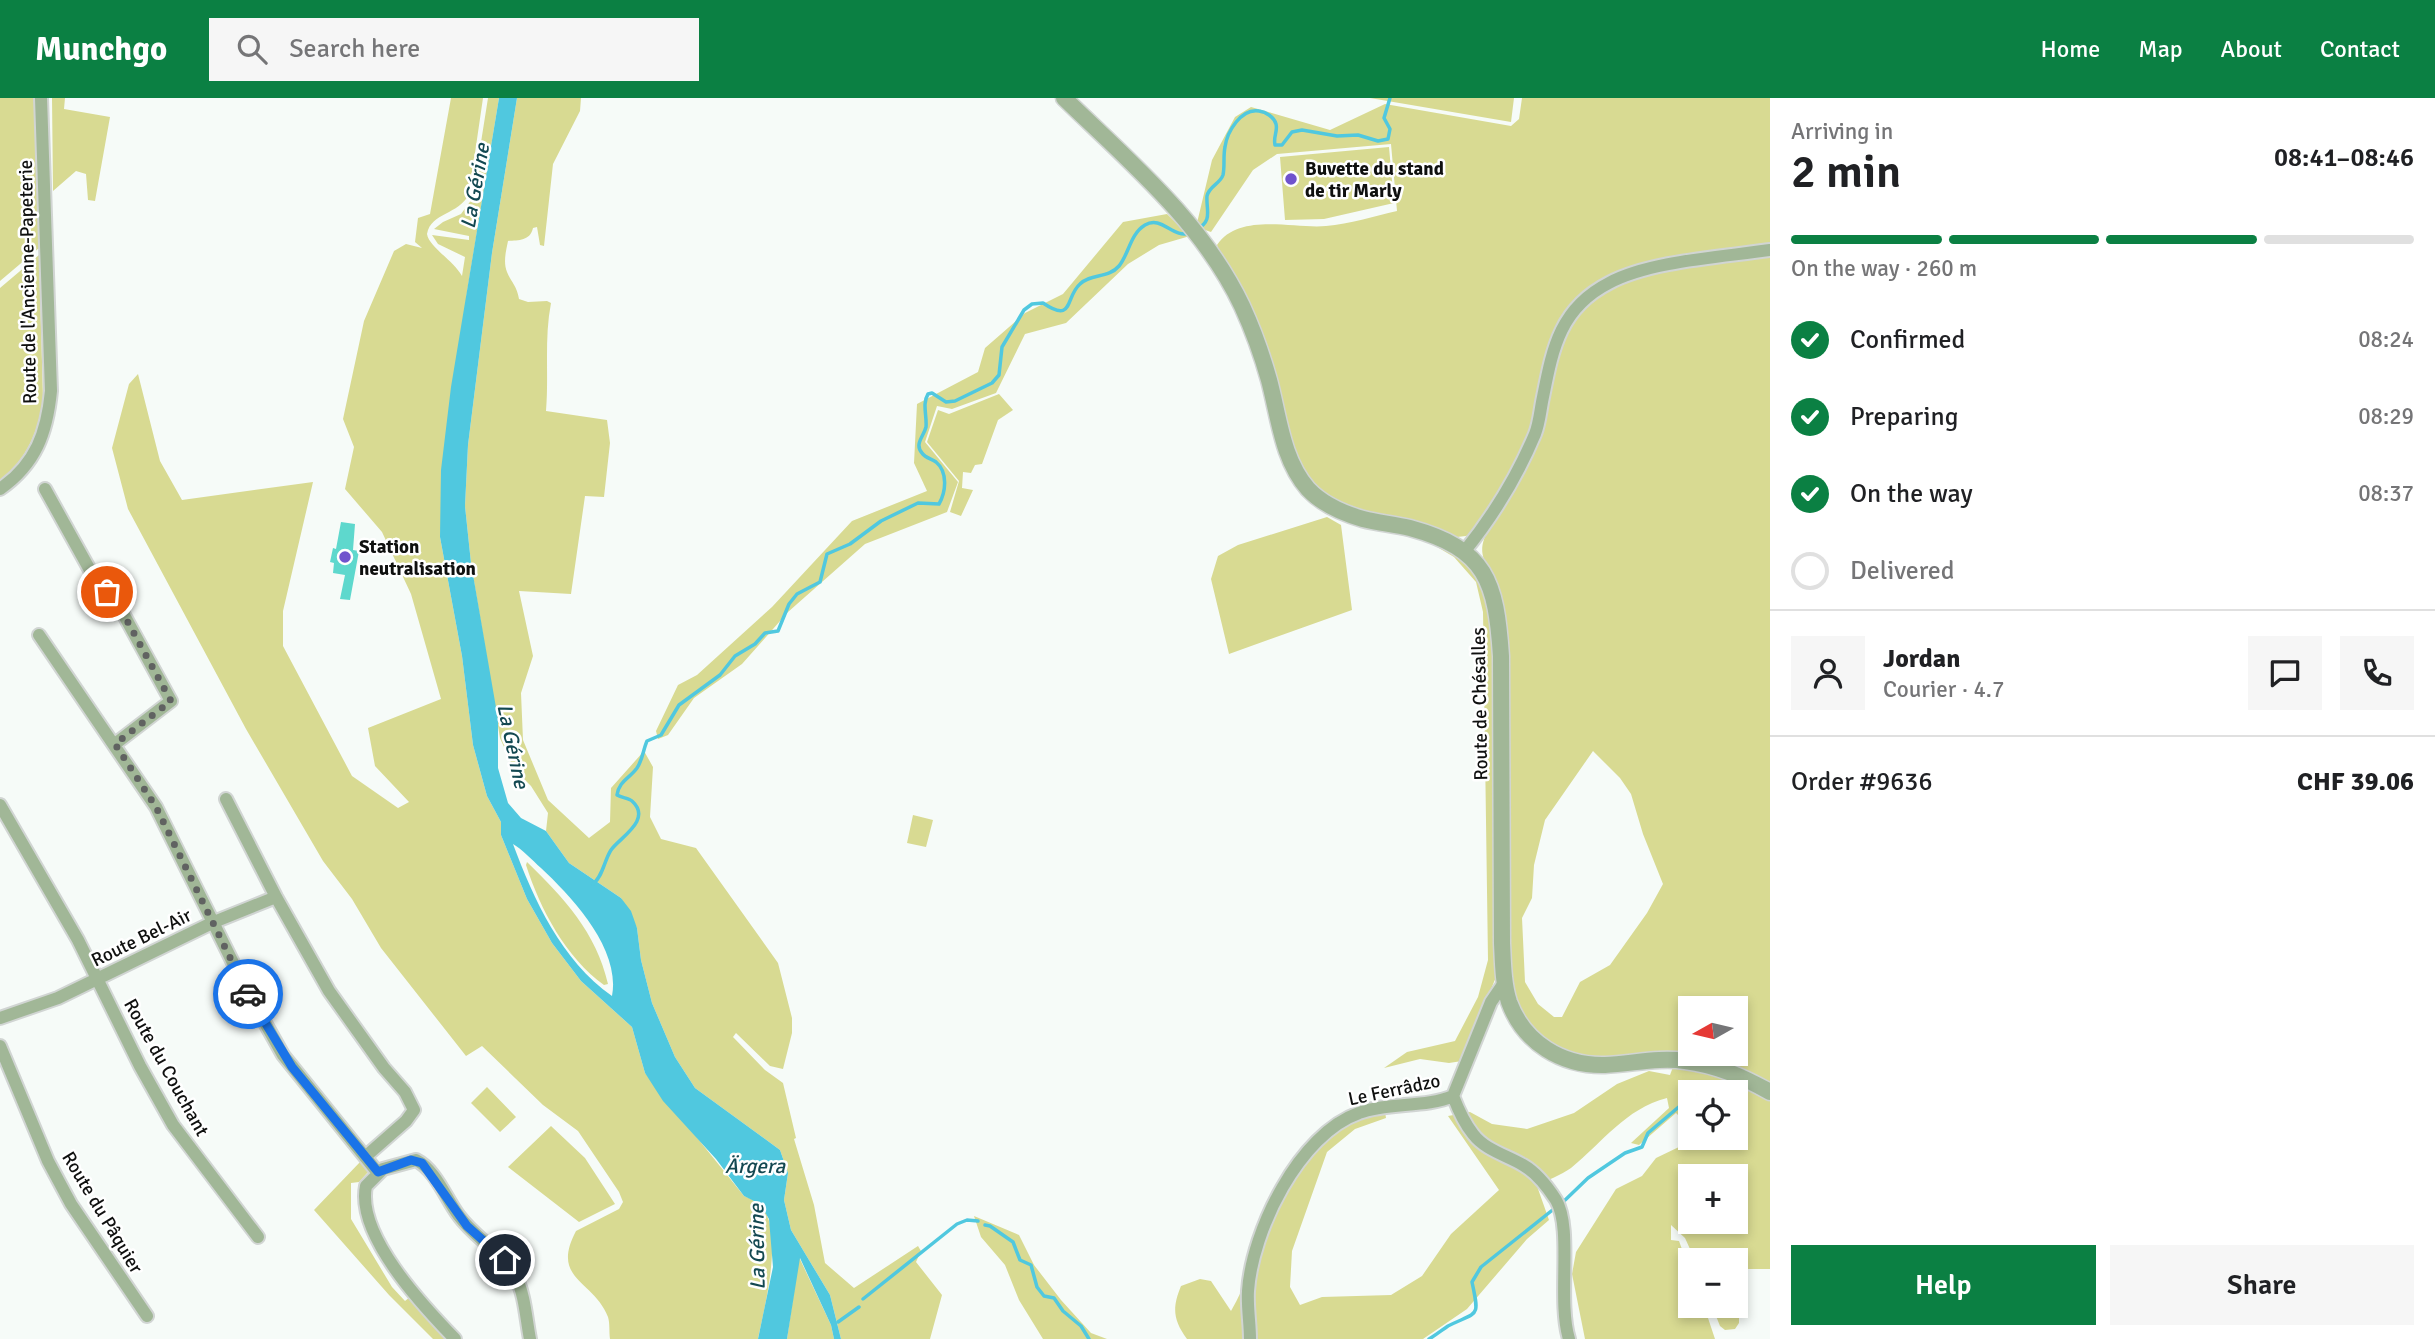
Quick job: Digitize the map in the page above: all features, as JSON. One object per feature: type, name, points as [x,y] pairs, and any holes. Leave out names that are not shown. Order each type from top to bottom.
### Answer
[{"type":"street","name":"Route de l'Ancienne-Papeterie","points":[[0,489],[12,481],[29,462],[41,443],[48,420],[51,391],[41,98]]},
{"type":"street","name":"Route de Chésalles","points":[[1064,98],[1186,220],[1223,271],[1241,305],[1261,355],[1287,452],[1309,490],[1341,512],[1430,534],[1455,544],[1482,569],[1493,592],[1498,613],[1504,983],[1509,1002],[1528,1034],[1545,1050],[1563,1059],[1604,1065],[1683,1060],[1738,1074],[1770,1092]]},
{"type":"street","points":[[1464,552],[1489,520],[1517,471],[1536,430],[1553,349],[1563,323],[1578,306],[1608,283],[1645,270],[1770,250]]},
{"type":"street","points":[[45,489],[101,590],[113,595],[171,701],[115,744]]},
{"type":"street","points":[[39,635],[156,807],[214,922],[276,897]]},
{"type":"street","points":[[226,799],[276,897],[329,991],[384,1068],[405,1092],[414,1110],[406,1121],[365,1157]]},
{"type":"street","name":"Route du Couchant","points":[[0,805],[6,826],[98,979],[173,1125],[258,1237]]},
{"type":"street","name":"Route Bel-Air","points":[[0,1018],[34,1008],[214,922],[246,989],[283,1055],[378,1172]]},
{"type":"street","name":"Le Ferrâdzo","points":[[1250,1339],[1248,1291],[1254,1253],[1293,1170],[1324,1132],[1342,1120],[1361,1112],[1453,1096],[1462,1067],[1491,1002],[1504,983]]},
{"type":"street","name":"Route du Pâquier","points":[[0,1046],[48,1161],[71,1204],[147,1316]]},
{"type":"street","points":[[1453,1096],[1474,1136],[1541,1179],[1558,1206],[1563,1230],[1563,1312],[1569,1339]]},
{"type":"street","points":[[456,1339],[416,1300],[374,1233],[365,1211],[366,1186],[378,1172],[411,1160],[422,1163],[467,1226],[505,1260],[520,1285],[530,1339]]},
{"type":"green space","points":[[0,98],[35,98],[39,248],[0,281]]},
{"type":"green space","points":[[52,98],[65,98],[64,109],[110,117],[95,201],[88,200],[86,174],[76,171],[53,191]]},
{"type":"green space","points":[[451,98],[483,98],[469,194],[459,206],[434,221],[427,234],[432,244],[462,276],[465,257],[438,244],[432,235],[469,240],[469,236],[434,229],[461,214],[472,199],[488,98],[499,98],[467,292],[440,537],[462,656],[473,745],[487,796],[501,822],[501,835],[527,899],[552,943],[581,981],[632,1027],[645,1073],[744,1196],[757,1203],[767,1215],[771,1231],[771,1269],[758,1339],[610,1339],[609,1319],[602,1305],[577,1278],[568,1260],[569,1247],[576,1231],[619,1209],[623,1202],[619,1192],[578,1131],[543,1105],[482,1046],[466,1056],[381,948],[352,899],[323,861],[246,729],[128,509],[112,448],[129,384],[138,374],[160,461],[182,500],[313,482],[283,611],[283,646],[352,776],[398,808],[409,802],[375,766],[368,728],[441,699],[411,594],[382,532],[345,489],[354,447],[343,419],[364,321],[394,251],[406,244],[422,248],[415,242],[418,218],[430,214]]},
{"type":"green space","points":[[517,98],[581,98],[580,111],[553,164],[544,246],[540,245],[537,227],[533,228],[527,238],[508,241],[505,264],[519,299],[551,303],[546,411],[607,420],[610,443],[604,497],[585,496],[571,594],[519,591],[533,656],[521,693],[523,740],[548,800],[589,838],[610,822],[611,788],[644,751],[653,767],[650,817],[661,839],[696,848],[778,963],[792,1018],[792,1033],[783,1069],[770,1066],[736,1033],[733,1037],[765,1070],[783,1083],[796,1138],[794,1139],[814,1205],[825,1263],[854,1288],[918,1246],[921,1251],[916,1262],[942,1295],[930,1339],[841,1339],[830,1295],[791,1230],[784,1200],[788,1173],[780,1150],[695,1088],[675,1057],[652,1003],[641,960],[637,928],[621,898],[569,863],[546,831],[548,813],[531,786],[514,769],[500,738],[471,563],[465,506],[468,445],[492,253]]},
{"type":"green space","points":[[1370,98],[1514,98],[1511,122]]},
{"type":"green space","points":[[1522,98],[1770,98],[1770,1085],[1740,1069],[1696,1066],[1748,1066],[1748,996],[1678,996],[1678,1065],[1580,1058],[1547,1046],[1521,1018],[1509,980],[1504,611],[1500,592],[1482,552],[1485,535],[1491,524],[1466,536],[1457,537],[1409,521],[1344,507],[1313,487],[1292,452],[1217,245],[1227,235],[1252,225],[1326,226],[1397,211],[1391,144],[1277,154],[1253,170],[1211,232],[1197,223],[1212,160],[1235,117],[1251,107],[1330,130],[1385,104],[1511,126],[1519,119]],"holes":[[[1593,751],[1620,778],[1631,794],[1663,884],[1647,913],[1610,965],[1580,982],[1562,1017],[1554,1017],[1538,1004],[1525,982],[1522,918],[1532,898],[1534,865],[1545,820]]]},
{"type":"green space","points":[[1389,147],[1394,203],[1324,219],[1285,220],[1280,157]]},
{"type":"green space","points":[[1167,214],[1190,236],[1159,245],[1128,264],[1066,323],[1025,334],[996,393],[952,409],[937,406],[925,442],[958,482],[947,512],[865,544],[788,612],[742,664],[694,698],[668,735],[658,739],[656,731],[678,685],[697,675],[772,607],[852,521],[927,491],[914,463],[917,404],[978,372],[985,348],[1025,313],[1063,294],[1123,222]]},
{"type":"green space","points":[[39,255],[43,398],[41,410],[30,444],[18,463],[0,480],[0,288]]},
{"type":"green space","points":[[999,394],[1013,410],[998,420],[982,464],[975,465],[971,473],[963,472],[962,488],[973,490],[961,516],[950,512],[959,481],[927,442],[938,410],[949,414]]},
{"type":"green space","points":[[1327,517],[1341,525],[1352,610],[1229,654],[1211,579],[1218,556],[1238,545]]},
{"type":"green space","points":[[1417,535],[1453,552],[1469,564],[1484,587],[1491,614],[1495,655],[1496,977],[1462,1061],[1449,1063],[1420,1059],[1384,1068],[1407,1052],[1455,1041],[1478,997],[1488,960],[1483,612],[1476,582],[1454,557]]},
{"type":"green space","points":[[913,815],[933,820],[926,847],[907,843]]},
{"type":"green space","points":[[527,862],[566,903],[587,932],[603,965],[608,984],[604,985],[590,974],[566,947],[539,899]]},
{"type":"green space","points":[[1673,1067],[1712,1074],[1727,1080],[1678,1080],[1678,1115],[1676,1113],[1639,1145],[1631,1143],[1669,1108],[1667,1098],[1652,1103],[1627,1118],[1571,1168],[1537,1186],[1549,1220],[1527,1239],[1467,1309],[1423,1339],[1187,1339],[1179,1326],[1175,1307],[1181,1286],[1200,1279],[1211,1281],[1231,1311],[1287,1189],[1305,1161],[1326,1137],[1352,1121],[1385,1112],[1386,1118],[1355,1129],[1327,1152],[1292,1251],[1290,1287],[1300,1305],[1322,1297],[1391,1295],[1422,1276],[1451,1234],[1499,1190],[1448,1116],[1470,1112],[1492,1124],[1527,1129],[1574,1113],[1617,1084],[1649,1071],[1670,1075]]},
{"type":"green space","points":[[487,1087],[516,1117],[500,1132],[471,1103]]},
{"type":"green space","points":[[1748,1089],[1770,1100],[1770,1269],[1748,1269],[1748,1248],[1690,1248],[1681,1234],[1748,1234],[1748,1164],[1678,1164],[1678,1232],[1671,1225],[1671,1240],[1679,1241],[1682,1248],[1678,1248],[1678,1318],[1708,1318],[1715,1339],[1585,1339],[1572,1274],[1576,1252],[1616,1189],[1642,1176],[1656,1158],[1678,1147],[1678,1150],[1748,1150]]},
{"type":"green space","points":[[551,1126],[585,1158],[615,1204],[579,1222],[508,1167]]},
{"type":"green space","points":[[361,1161],[369,1171],[359,1182],[351,1183],[351,1219],[392,1287],[405,1301],[410,1297],[452,1339],[433,1339],[389,1295],[314,1210]]},
{"type":"green space","points":[[974,1216],[1019,1235],[1034,1265],[1061,1300],[1091,1333],[1107,1339],[1043,1339],[1019,1300],[1005,1265],[981,1237]]},
{"type":"green space","points":[[799,1257],[831,1325],[834,1339],[787,1339]]},
{"type":"green space","points":[[1717,1318],[1739,1318],[1735,1329],[1725,1330]]},
{"type":"water","name":"Ärgera","points":[[499,98],[517,98],[492,253],[468,445],[465,506],[471,563],[498,719],[498,768],[508,803],[521,818],[546,831],[569,863],[621,898],[631,911],[652,1003],[675,1057],[695,1088],[780,1150],[788,1173],[784,1200],[791,1230],[830,1295],[841,1339],[834,1339],[831,1325],[800,1258],[787,1339],[758,1339],[773,1267],[769,1219],[760,1204],[744,1196],[716,1159],[663,1101],[645,1073],[632,1027],[581,981],[552,943],[527,899],[501,835],[501,822],[487,796],[473,745],[462,656],[440,537],[441,470],[451,387]],"holes":[[[513,844],[541,868],[591,925],[609,960],[613,978],[612,996],[578,965],[551,928]]]},
{"type":"building","name":"Station neutralisation","points":[[341,522],[355,524],[353,550],[359,551],[350,600],[340,599],[345,575],[333,573],[334,563],[330,562],[333,548],[336,549]]},
{"type":"waterway","points":[[1197,229],[1207,219],[1208,193],[1223,175],[1226,141],[1236,122],[1246,113],[1262,112],[1273,119],[1276,124],[1275,145],[1282,145],[1292,132],[1302,130],[1337,136],[1358,135],[1378,141],[1388,139],[1390,129],[1384,118],[1390,98]]},
{"type":"waterway","points":[[593,884],[611,850],[637,822],[639,815],[632,801],[617,795],[620,786],[637,768],[647,741],[661,735],[679,705],[720,675],[735,656],[755,644],[765,633],[778,631],[789,604],[797,594],[820,582],[827,554],[850,544],[881,521],[918,503],[939,504],[944,488],[943,471],[936,462],[923,455],[919,446],[926,427],[925,406],[928,394],[932,393],[946,402],[955,401],[992,383],[999,375],[1002,347],[1024,310],[1032,304],[1043,303],[1053,309],[1064,310],[1080,284],[1089,278],[1110,273],[1119,266],[1136,234],[1145,225],[1157,223],[1178,233],[1190,233]]},
{"type":"waterway","points":[[1561,1204],[1588,1178],[1625,1153],[1642,1147],[1648,1133],[1678,1108]]},
{"type":"waterway","points":[[1429,1339],[1474,1312],[1476,1302],[1472,1282],[1481,1267],[1555,1208]]},
{"type":"waterway","points":[[863,1299],[957,1224],[967,1220],[978,1221]]},
{"type":"waterway","points":[[985,1225],[1013,1242],[1020,1260],[1031,1265],[1037,1287],[1044,1296],[1054,1298],[1063,1311],[1081,1326],[1089,1339]]},
{"type":"waterway","points":[[838,1322],[859,1307]]},
{"type":"way so far","points":[[107,592],[113,595],[171,701],[115,744],[156,807],[248,994]]},
{"type":"place","name":"Buvette du stand de tir Marly","points":[[1291,179]]},
{"type":"place","name":"Station neutralisation","points":[[345,557]]},
{"type":"route","points":[[248,994],[283,1055],[378,1172],[411,1160],[422,1163],[467,1226],[505,1260]]},
{"type":"water label","name":"La Gérine","points":[[475,186]]},
{"type":"water label","name":"La Gérine","points":[[513,746]]},
{"type":"water label","name":"La Gérine","points":[[757,1247]]}]
